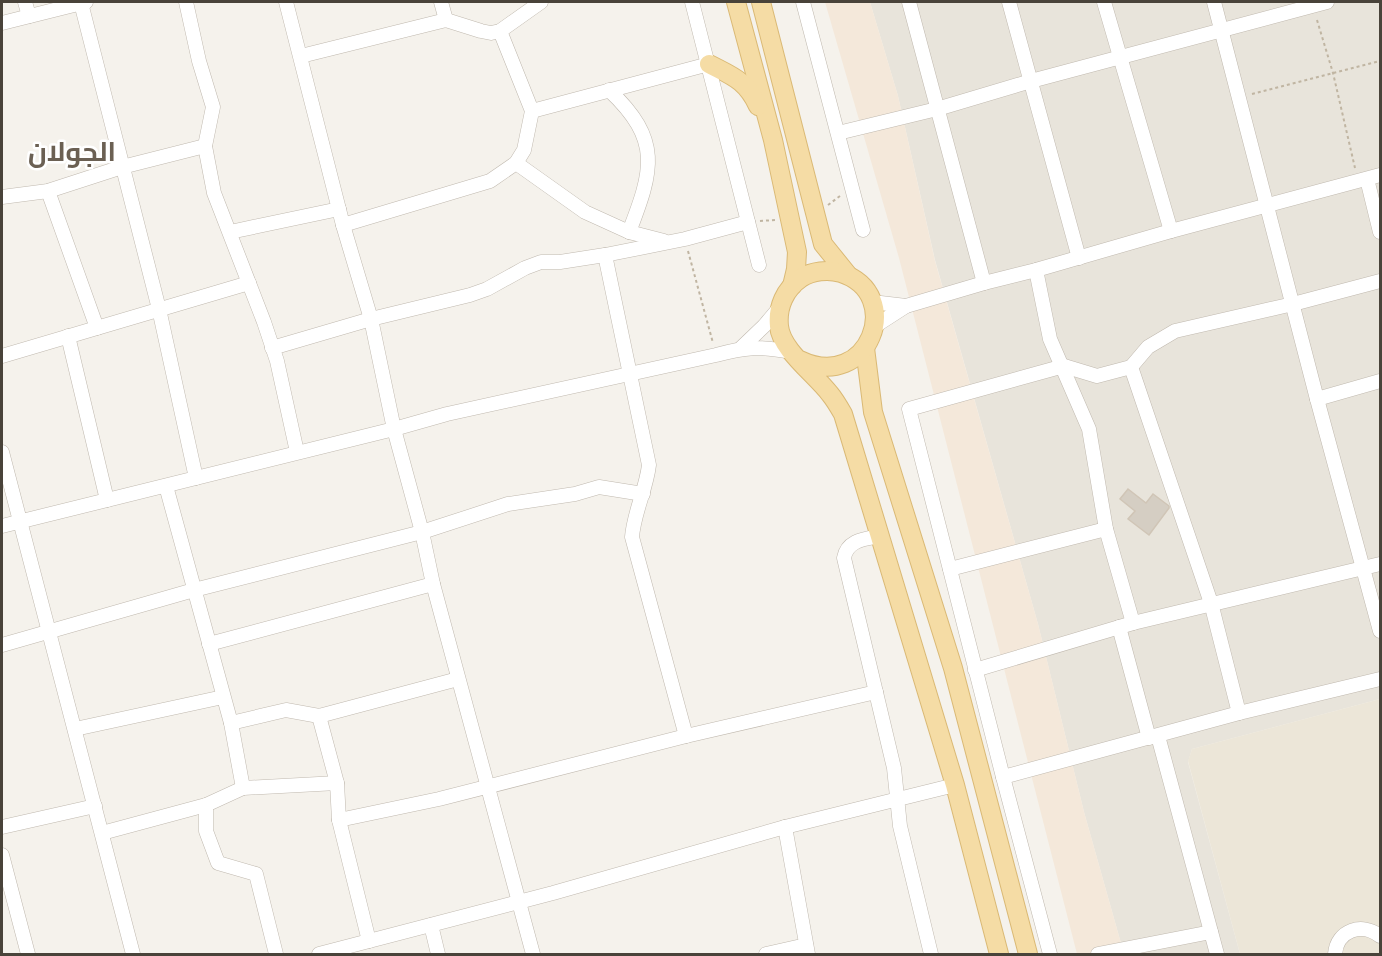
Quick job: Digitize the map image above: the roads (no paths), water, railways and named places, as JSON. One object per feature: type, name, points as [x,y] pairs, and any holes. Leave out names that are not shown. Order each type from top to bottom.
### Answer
[{"type":"main road","points":[[736,2],[773,140],[797,252],[792,286]]},
{"type":"main road","points":[[765,5],[823,244],[848,276]]},
{"type":"main road","points":[[709,64],[746,85],[773,140]]},
{"type":"main road","points":[[795,356],[811,365],[823,368],[835,367],[857,357],[865,348],[875,326],[872,302],[858,282],[836,272],[824,271],[801,278],[784,295],[780,307],[779,331],[784,342],[795,356],[831,395],[843,414],[955,785],[999,954]]},
{"type":"main road","points":[[865,348],[873,412],[953,668],[1028,954]]},
{"type":"street","points":[[25,2],[29,16]]},
{"type":"street","points":[[2,23],[84,2],[122,167],[159,309],[196,478]]},
{"type":"street","points":[[186,2],[199,61],[213,107],[205,146],[214,193],[272,348],[297,452]]},
{"type":"street","points":[[286,2],[343,225],[371,319],[394,429],[422,532],[433,584],[533,954]]},
{"type":"street","points":[[441,2],[446,21]]},
{"type":"street","points":[[692,2],[759,265]]},
{"type":"street","points":[[803,2],[863,230]]},
{"type":"street","points":[[909,2],[984,283]]},
{"type":"street","points":[[1009,2],[1079,258]]},
{"type":"street","points":[[1104,2],[1171,231]]},
{"type":"street","points":[[1214,2],[1380,631]]},
{"type":"street","points":[[838,133],[937,109],[1031,81],[1327,2]]},
{"type":"street","points":[[301,56],[446,21],[491,33],[500,31],[537,3]]},
{"type":"street","points":[[343,225],[490,181],[516,163],[524,150],[532,111],[500,31]]},
{"type":"street","points":[[532,111],[709,64]]},
{"type":"street","points":[[609,90],[624,104],[641,128],[649,164],[646,184],[628,232]]},
{"type":"street","points":[[2,197],[48,191],[122,167],[205,146]]},
{"type":"street","points":[[516,163],[585,212],[628,232],[669,242]]},
{"type":"street","points":[[875,326],[906,306],[1171,231],[1369,179],[1380,232]]},
{"type":"street","points":[[48,191],[97,328]]},
{"type":"street","points":[[230,232],[339,208]]},
{"type":"street","points":[[272,348],[487,289],[525,268],[542,262],[560,262],[604,255],[685,239],[748,222]]},
{"type":"street","points":[[604,255],[649,465],[643,494],[633,523],[632,537],[686,736]]},
{"type":"street","points":[[1036,270],[1050,339],[1064,366],[1089,429],[1106,529],[1133,623]]},
{"type":"street","points":[[1050,954],[909,409],[1064,366],[1097,376],[1131,367],[1148,347],[1175,331],[1380,281]]},
{"type":"street","points":[[2,356],[249,283]]},
{"type":"street","points":[[872,302],[906,306]]},
{"type":"street","points":[[741,348],[780,307]]},
{"type":"street","points":[[68,336],[107,500]]},
{"type":"street","points":[[2,526],[447,414],[741,348],[770,348],[795,356]]},
{"type":"street","points":[[1131,367],[1211,603],[1239,713]]},
{"type":"street","points":[[1317,399],[1380,381]]},
{"type":"street","points":[[2,452],[133,954]]},
{"type":"street","points":[[166,486],[231,723],[243,788]]},
{"type":"street","points":[[2,645],[194,590],[422,532],[508,504],[575,494],[599,487],[643,494]]},
{"type":"street","points":[[950,569],[1106,529]]},
{"type":"street","points":[[880,536],[850,545],[844,558],[897,778],[900,826],[931,954]]},
{"type":"street","points":[[975,670],[1133,623],[1380,564]]},
{"type":"street","points":[[209,644],[433,584]]},
{"type":"street","points":[[1119,627],[1154,737],[1217,954]]},
{"type":"street","points":[[231,723],[286,710],[319,716],[458,679]]},
{"type":"street","points":[[1003,777],[1239,713],[1380,679]]},
{"type":"street","points":[[339,820],[427,802],[686,736],[876,692]]},
{"type":"street","points":[[75,729],[223,697]]},
{"type":"street","points":[[319,716],[337,783],[339,820],[369,941]]},
{"type":"street","points":[[102,833],[206,805],[243,788],[337,783]]},
{"type":"street","points":[[319,954],[519,902],[784,827],[955,785]]},
{"type":"street","points":[[206,805],[206,831],[218,863],[256,874],[276,954]]},
{"type":"street","points":[[2,827],[95,806]]},
{"type":"street","points":[[766,954],[807,950],[784,827]]},
{"type":"street","points":[[2,855],[28,954]]},
{"type":"street","points":[[431,925],[438,954]]},
{"type":"street","points":[[1335,954],[1339,939],[1354,929],[1373,930],[1380,936]]},
{"type":"street","points":[[1098,954],[1211,932]]},
{"type":"district","name":"الجولان","points":[[72,152]]}]
